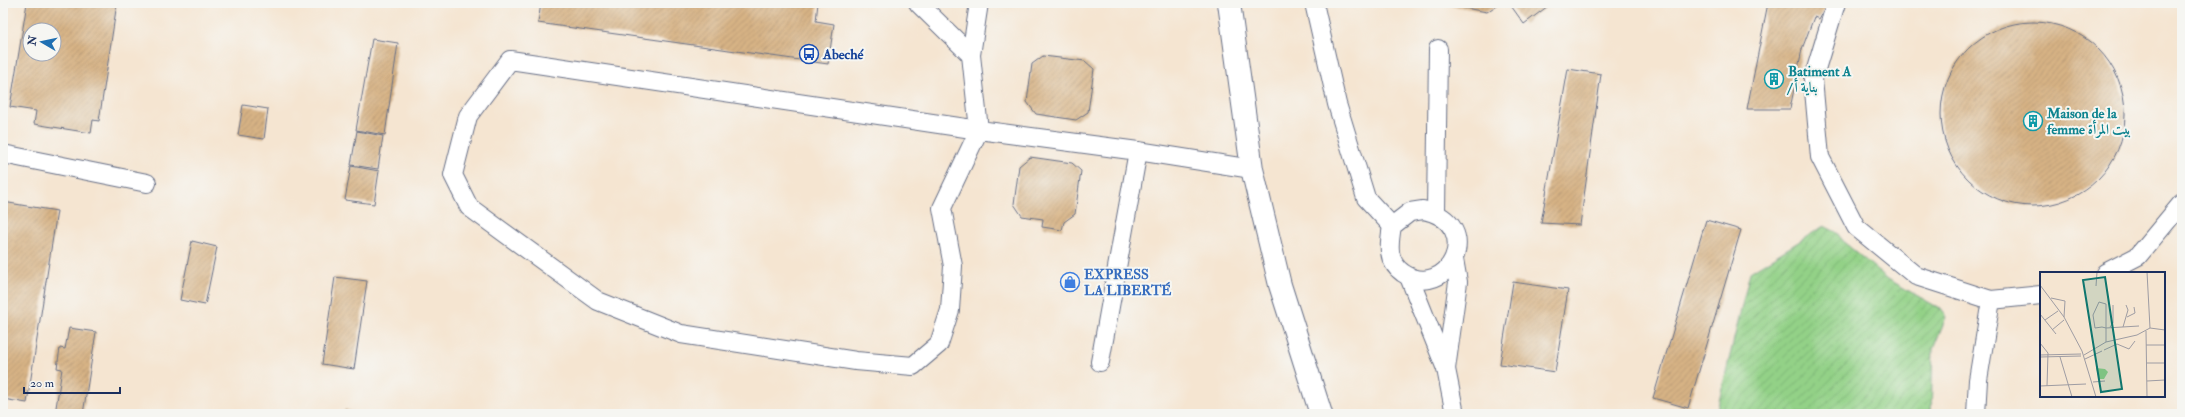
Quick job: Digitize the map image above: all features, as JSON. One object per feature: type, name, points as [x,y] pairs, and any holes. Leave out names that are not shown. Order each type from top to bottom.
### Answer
[{"type":"street","points":[[1229,3],[1252,168],[1280,285],[1321,414]]},
{"type":"lane","points":[[918,3],[971,56]]},
{"type":"lane","points":[[979,3],[971,56],[979,130],[942,208],[953,266],[950,310],[939,344],[913,366],[856,361],[681,334],[598,301],[469,207],[453,175],[468,116],[510,60],[979,130],[1138,150],[1252,168]]},
{"type":"lane","points":[[1314,3],[1337,104],[1366,198],[1392,226]]},
{"type":"lane","points":[[1836,3],[1813,79],[1820,157],[1856,227],[1916,276],[1991,300],[2040,295]]},
{"type":"lane","points":[[1436,213],[1438,49]]},
{"type":"lane","points":[[1100,362],[1138,150]]},
{"type":"lane","points":[[3,154],[147,183]]},
{"type":"lane","points":[[2108,272],[2138,256],[2182,203]]},
{"type":"lane","points":[[1423,210],[1436,213],[1448,220],[1455,232],[1458,245],[1454,258],[1447,270],[1436,277],[1422,280],[1409,277],[1398,269],[1390,258],[1388,244],[1392,226],[1410,212],[1423,210]]},
{"type":"lane","points":[[1446,369],[1458,282],[1454,258]]},
{"type":"lane","points":[[1409,277],[1446,369],[1455,414]]},
{"type":"lane","points":[[1976,414],[1978,380],[1991,300]]},
{"type":"green space","points":[[1824,226],[1836,232],[1845,243],[1888,279],[1939,308],[1946,317],[1933,349],[1931,414],[1716,414],[1750,272]]},
{"type":"building","points":[[27,3],[117,3],[99,121],[93,120],[91,133],[34,124],[36,111],[10,107],[22,34],[22,62],[62,62],[62,22],[24,22]]},
{"type":"building","points":[[541,3],[818,3],[816,21],[834,24],[828,64],[538,23]]},
{"type":"building","points":[[1383,3],[1391,3],[1386,7]]},
{"type":"building","points":[[1437,3],[1500,3],[1487,12]]},
{"type":"building","points":[[1509,3],[1552,3],[1524,24]]},
{"type":"building","name":"Batiment A / بناية أ","points":[[1768,3],[1828,3],[1819,19],[1814,17],[1802,49],[1790,109],[1747,109]]},
{"type":"building","name":"Maison de la femme بيت المرأة","points":[[2033,22],[2051,24],[2068,29],[2084,38],[2098,49],[2109,63],[2118,79],[2123,96],[2125,114],[2123,132],[2118,149],[2109,165],[2098,179],[2084,190],[2068,199],[2051,204],[2033,206],[2015,204],[1998,199],[1982,190],[1968,179],[1957,165],[1948,149],[1943,132],[1941,114],[1943,96],[1948,79],[1957,63],[1968,49],[1982,38],[1998,29],[2015,24]]},
{"type":"building","points":[[372,39],[398,43],[385,135],[356,130]]},
{"type":"building","points":[[1043,56],[1085,61],[1094,69],[1088,112],[1076,120],[1036,114],[1027,102],[1032,64]]},
{"type":"building","points":[[1568,69],[1601,74],[1580,225],[1541,223]]},
{"type":"building","points":[[243,105],[268,109],[264,139],[238,135]]},
{"type":"building","points":[[357,131],[383,136],[378,169],[351,165]]},
{"type":"building","points":[[1030,157],[1072,163],[1081,171],[1075,214],[1064,222],[1062,230],[1042,227],[1043,219],[1022,216],[1014,204],[1019,166]]},
{"type":"building","points":[[351,166],[379,171],[374,204],[345,200]]},
{"type":"building","points":[[3,202],[57,211],[27,403],[3,399]]},
{"type":"building","points":[[1706,220],[1741,230],[1688,408],[1653,398]]},
{"type":"building","points":[[192,241],[217,247],[205,305],[180,300]]},
{"type":"building","points":[[335,277],[367,281],[354,369],[322,364]]},
{"type":"building","points":[[1513,282],[1568,290],[1555,372],[1500,364]]},
{"type":"building","points":[[69,328],[96,332],[83,414],[55,414],[62,369],[57,368],[60,348],[65,349]]},
{"type":"building","points":[[345,409],[353,412],[352,414],[343,414]]},
{"type":"place","name":"Abeché","points":[[809,54]]},
{"type":"place","name":"Batiment A / بناية أ","points":[[1774,79]]},
{"type":"place","name":"Maison de la femme بيت المرأة","points":[[2033,121]]},
{"type":"place","name":"EXPRESS LA LIBERTÉ","points":[[1070,282]]}]
